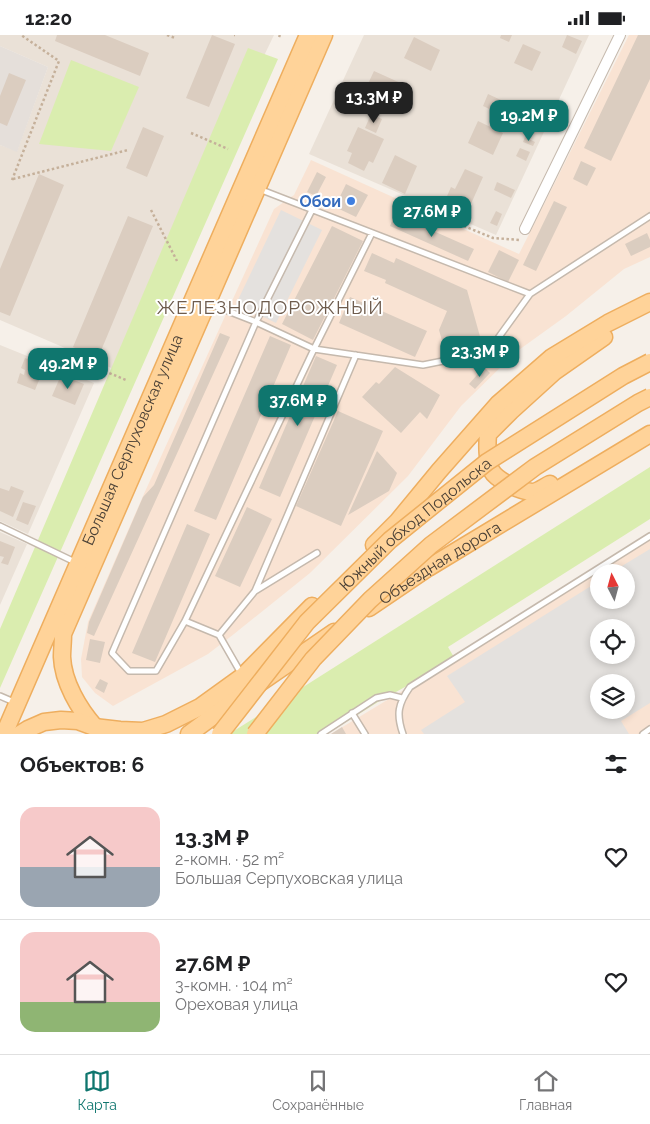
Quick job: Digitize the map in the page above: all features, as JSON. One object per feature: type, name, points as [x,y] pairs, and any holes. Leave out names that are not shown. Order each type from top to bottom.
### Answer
[{"type":"main road","name":"Большая Серпуховская улица","points":[[4,734],[308,35]]},
{"type":"main road","name":"Большая Серпуховская улица","points":[[100,730],[82,710],[66,679],[62,659],[63,634],[324,35]]},
{"type":"main road","points":[[625,449],[534,492],[502,481],[491,470],[487,450],[488,434],[554,372],[650,304]]},
{"type":"main road","points":[[20,734],[44,722],[61,720],[78,721],[100,730],[143,731],[166,723],[200,707],[243,676],[397,523],[498,404],[552,357],[608,323],[650,304]]},
{"type":"main road","name":"Южный обход Подольска","points":[[220,734],[307,622],[390,540],[487,462],[623,376],[650,362]]},
{"type":"main road","name":"Южный обход Подольска","points":[[255,734],[314,659],[370,600],[431,545],[535,467],[650,397]]},
{"type":"main road","name":"Объездная дорога","points":[[189,734],[235,700],[428,568],[650,434]]},
{"type":"street","points":[[525,229],[620,35]]},
{"type":"lane","points":[[257,189],[530,295]]},
{"type":"lane","points":[[312,210],[256,322],[112,653],[129,671],[156,671],[184,621],[314,349],[372,233]]},
{"type":"lane","points":[[207,303],[256,322],[314,349],[423,365],[488,352],[530,295],[650,216]]},
{"type":"lane","points":[[219,635],[255,591],[356,355]]},
{"type":"lane","points":[[0,526],[77,563]]},
{"type":"lane","points":[[403,734],[398,710],[402,698],[410,687],[650,536]]},
{"type":"lane","points":[[255,591],[317,553]]},
{"type":"lane","points":[[184,621],[219,635],[243,676]]},
{"type":"lane","points":[[321,734],[376,698],[390,695],[402,698]]},
{"type":"lane","points":[[0,696],[17,703]]},
{"type":"lane","points":[[352,713],[365,734]]},
{"type":"path","points":[[21,35],[60,61],[12,179],[128,150]]},
{"type":"path","points":[[167,35],[175,38]]},
{"type":"path","points":[[191,133],[228,149]]},
{"type":"path","points":[[413,205],[493,238],[520,240],[525,229]]},
{"type":"path","points":[[151,210],[177,261]]},
{"type":"path","points":[[54,350],[126,380]]},
{"type":"shaded area","points":[[0,35],[274,35],[123,373],[0,320],[0,145],[17,151],[48,67],[0,46]]},
{"type":"shaded area","points":[[364,35],[589,35],[496,235],[309,154]]},
{"type":"shaded area","points":[[629,35],[650,35],[650,257],[624,269],[566,316],[516,352],[461,406],[408,476],[310,573],[234,634],[208,654],[113,706],[95,693],[82,677],[81,659],[88,622],[143,496],[274,209],[294,195],[311,160],[519,254]]},
{"type":"shaded area","points":[[0,46],[48,67],[17,152],[0,145]]},
{"type":"shaded area","points":[[281,210],[322,230],[276,323],[236,304]]},
{"type":"shaded area","points":[[0,345],[94,383],[28,534],[0,521]]},
{"type":"shaded area","points":[[0,532],[27,544],[0,605]]},
{"type":"shaded area","points":[[650,534],[650,734],[331,734],[455,659],[590,572],[590,609],[635,609],[635,564],[603,564]]},
{"type":"shaded area","points":[[650,549],[650,703],[635,712],[635,674],[590,674],[590,719],[624,719],[621,721],[629,734],[424,734],[421,730],[465,702],[447,676],[590,587],[590,609],[635,609],[635,564],[625,564]]},
{"type":"green space","points":[[248,48],[278,59],[0,688],[0,629]]},
{"type":"green space","points":[[71,60],[139,87],[111,151],[39,144]]},
{"type":"green space","points":[[650,467],[650,519],[448,647],[455,659],[378,702],[327,734],[229,734]]},
{"type":"building","points":[[57,35],[105,35],[149,53],[140,76],[55,41]]},
{"type":"building","points":[[212,35],[235,44],[209,107],[186,98]]},
{"type":"building","points":[[501,35],[512,35],[509,42],[500,38]]},
{"type":"building","points":[[567,35],[582,41],[576,54],[562,47]]},
{"type":"building","points":[[638,35],[650,35],[650,79],[611,161],[584,148]]},
{"type":"building","points":[[414,37],[440,50],[431,71],[404,58]]},
{"type":"building","points":[[523,44],[541,52],[532,71],[514,63]]},
{"type":"building","points":[[374,71],[405,85],[397,102],[366,88]]},
{"type":"building","points":[[9,73],[26,80],[7,126],[0,123],[0,96]]},
{"type":"building","points":[[488,94],[516,107],[510,119],[483,106]]},
{"type":"building","points":[[371,114],[382,119],[376,133],[365,128]]},
{"type":"building","points":[[478,121],[503,133],[493,155],[468,143]]},
{"type":"building","points":[[143,127],[164,136],[147,177],[126,168]]},
{"type":"building","points":[[358,127],[384,139],[373,163],[369,161],[364,171],[348,163],[352,153],[347,151]]},
{"type":"building","points":[[525,137],[535,142],[533,146],[523,142]]},
{"type":"building","points":[[520,148],[530,152],[526,161],[516,156]]},
{"type":"building","points":[[395,155],[417,166],[405,194],[382,183]]},
{"type":"building","points":[[581,161],[596,168],[587,186],[573,179]]},
{"type":"building","points":[[465,169],[483,177],[466,215],[448,207],[444,203],[451,187],[455,189]]},
{"type":"building","points":[[317,172],[326,177],[316,196],[307,192]]},
{"type":"building","points":[[39,174],[64,185],[10,316],[0,312],[0,269]]},
{"type":"building","points":[[497,182],[515,190],[511,198],[494,190]]},
{"type":"building","name":"Обои","points":[[346,184],[368,195],[356,217],[335,207]]},
{"type":"building","points":[[554,201],[567,207],[536,271],[523,265]]},
{"type":"building","points":[[496,211],[502,214],[497,226],[490,223]]},
{"type":"building","points":[[395,214],[474,249],[468,261],[390,226]]},
{"type":"building","points":[[128,216],[153,226],[98,358],[73,347]]},
{"type":"building","points":[[332,226],[363,241],[313,340],[282,324]]},
{"type":"building","points":[[647,233],[650,247],[631,256],[625,244]]},
{"type":"building","points":[[499,250],[519,260],[508,282],[488,272]]},
{"type":"building","points":[[372,253],[394,263],[396,258],[467,290],[481,340],[445,351],[439,330],[447,311],[385,283],[386,280],[364,271]]},
{"type":"building","points":[[350,297],[427,331],[415,357],[339,323]]},
{"type":"building","points":[[220,333],[230,337],[94,636],[87,633],[89,622],[143,497],[154,485]]},
{"type":"building","points":[[270,336],[291,345],[216,520],[194,511]]},
{"type":"building","points":[[316,356],[337,365],[280,497],[259,488]]},
{"type":"building","points":[[25,358],[45,366],[35,390],[17,383],[20,373],[24,375],[25,370],[21,368]]},
{"type":"building","points":[[395,367],[440,395],[427,419],[420,412],[401,433],[362,397],[376,382],[379,384]]},
{"type":"building","points":[[484,367],[490,373],[475,389],[469,384]]},
{"type":"building","points":[[61,375],[84,384],[75,405],[52,396]]},
{"type":"building","points":[[338,411],[383,431],[341,526],[296,506]]},
{"type":"building","points":[[377,451],[397,473],[389,491],[348,515]]},
{"type":"building","points":[[11,486],[24,491],[13,517],[0,511],[0,488],[9,491]]},
{"type":"building","points":[[23,502],[36,506],[28,525],[16,520]]},
{"type":"building","points":[[247,507],[272,519],[240,587],[215,576]]},
{"type":"building","points":[[187,524],[210,534],[155,662],[132,653]]},
{"type":"building","points":[[0,541],[15,547],[8,565],[1,563],[4,557],[0,556]]},
{"type":"building","points":[[90,639],[105,642],[100,663],[86,660]]},
{"type":"building","points":[[100,679],[108,683],[104,693],[95,688]]},
{"type":"building","points":[[342,727],[346,734],[331,734]]},
{"type":"place","name":"Обои","points":[[351,201]]},
{"type":"district","name":"ЖЕЛЕЗНОДОРОЖНЫЙ","points":[[270,307]]}]
